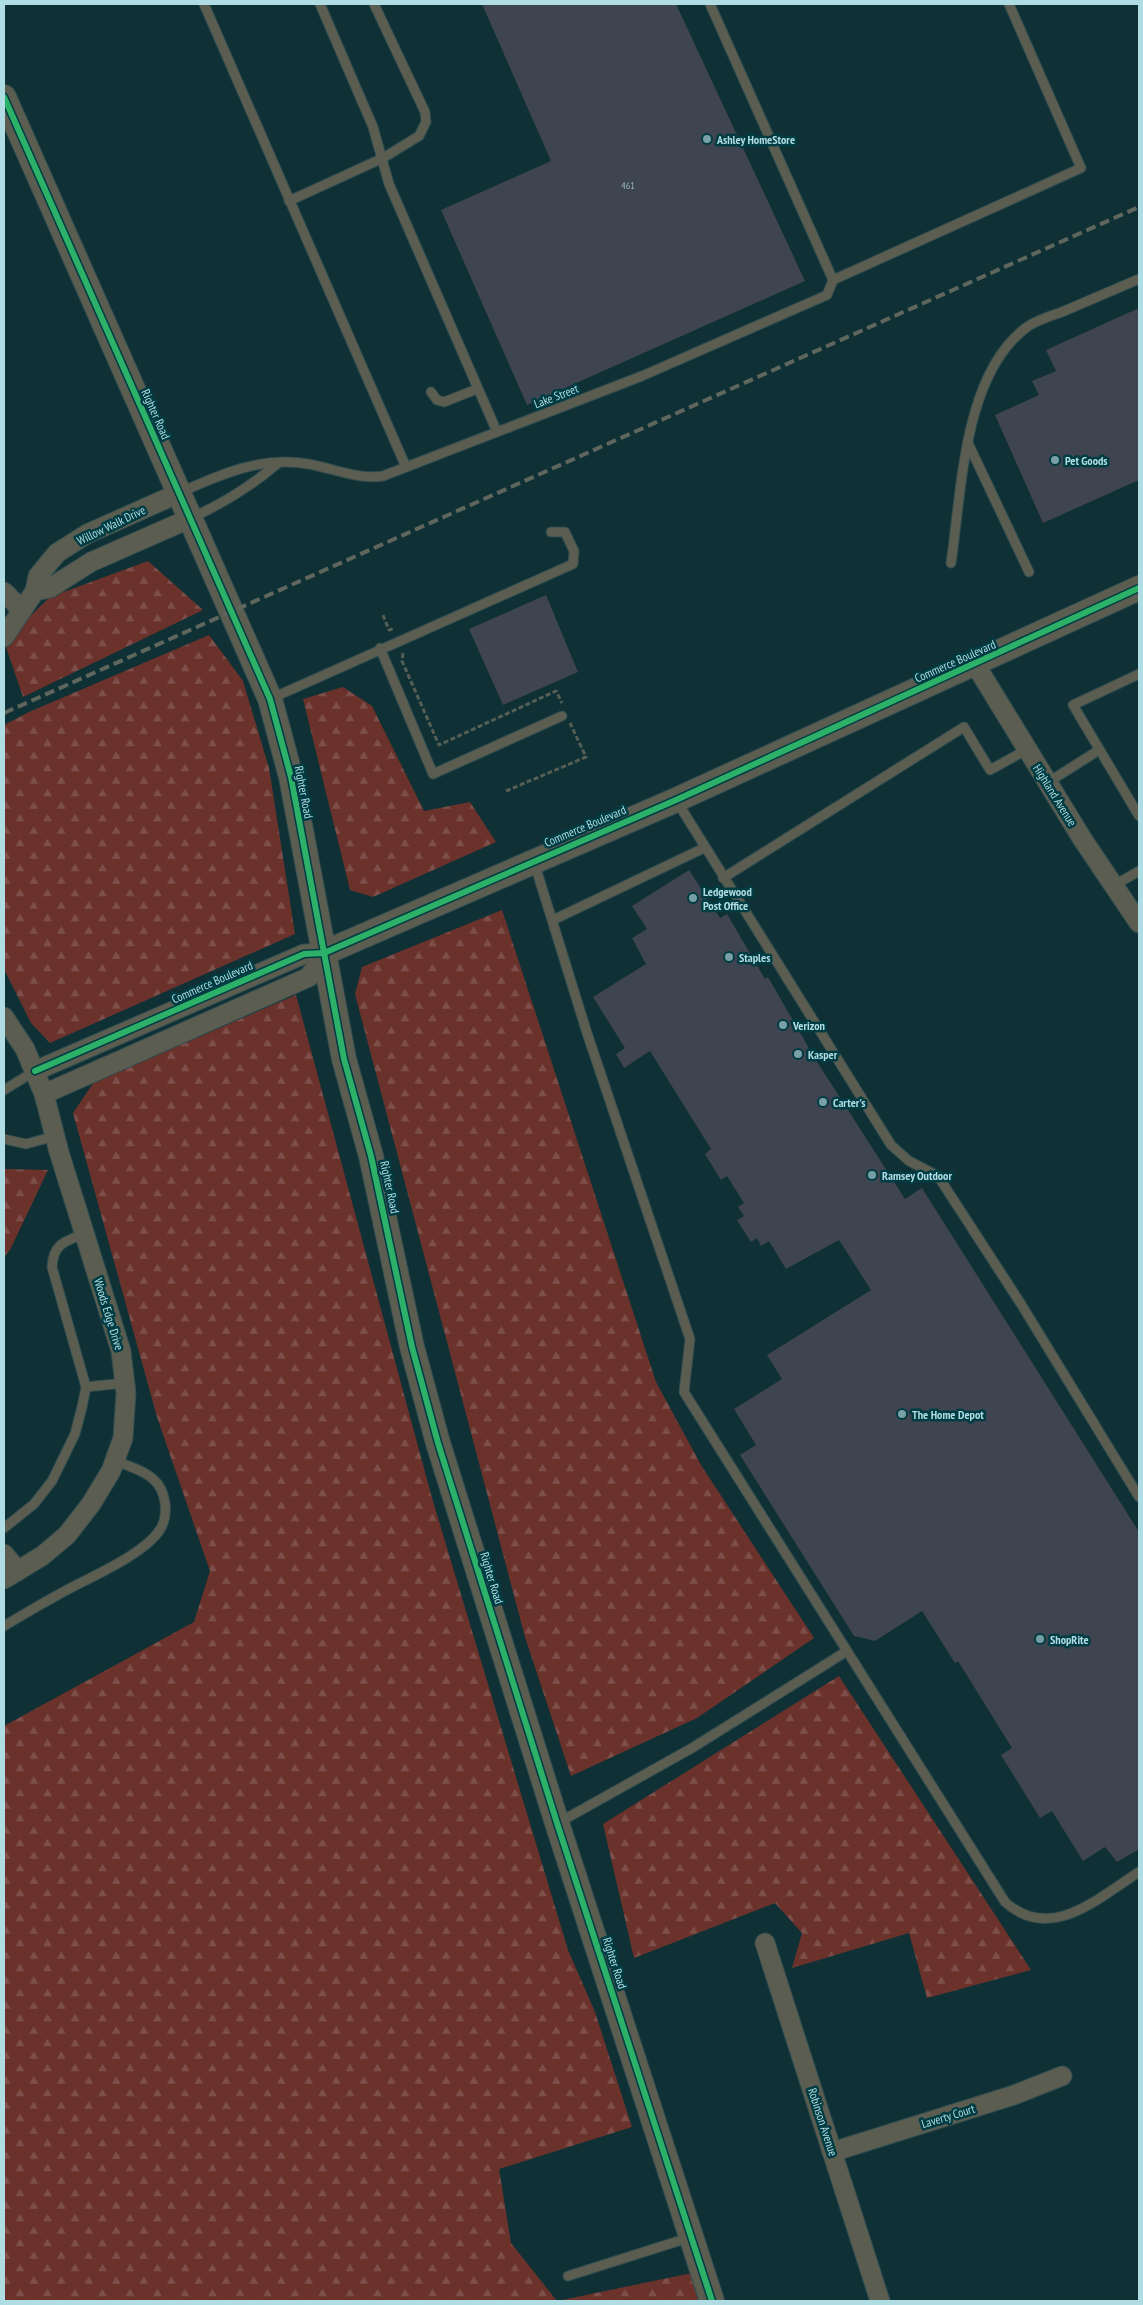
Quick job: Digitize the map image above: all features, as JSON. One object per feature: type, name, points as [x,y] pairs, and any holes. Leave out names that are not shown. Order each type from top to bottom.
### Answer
[{"type":"street","name":"Righter Road","points":[[4,97],[270,699],[291,777],[344,1059],[371,1156],[412,1347],[438,1443],[712,2301]]},
{"type":"street","name":"Willow Walk Drive","points":[[4,637],[35,590],[38,576],[57,553],[87,534],[178,493]]},
{"type":"street","name":"Willow Walk Drive","points":[[35,590],[50,588],[92,562],[191,518]]},
{"type":"street","name":"Commerce Boulevard","points":[[35,1071],[304,954],[324,953],[676,800],[1139,588]]},
{"type":"street","points":[[4,592],[22,610]]},
{"type":"street","name":"Highland Avenue","points":[[975,664],[1026,750],[1113,886],[1139,922]]},
{"type":"street","points":[[44,1094],[309,977],[324,953]]},
{"type":"street","name":"Woods Edge Drive","points":[[4,1017],[25,1049],[44,1094],[84,1234],[121,1351],[124,1383],[123,1438],[111,1472],[92,1504],[67,1535],[42,1556],[11,1575]]},
{"type":"street","points":[[4,1554],[11,1575]]},
{"type":"street","name":"Robinson Avenue","points":[[765,1943],[880,2301]]},
{"type":"street","name":"Laverty Court","points":[[832,2152],[1014,2095],[1062,2076]]},
{"type":"lane","points":[[204,4],[406,467]]},
{"type":"lane","points":[[320,4],[373,127],[383,158],[388,184],[497,432]]},
{"type":"lane","points":[[289,201],[383,158],[419,136],[426,122],[425,112],[374,4]]},
{"type":"lane","points":[[710,4],[832,284]]},
{"type":"lane","name":"Lake Street","points":[[178,493],[254,464],[292,462],[309,464],[366,478],[383,476],[642,376],[818,300],[827,295],[832,284],[1081,168],[1009,4]]},
{"type":"lane","points":[[951,563],[968,443],[977,399],[991,369],[1009,342],[1029,326],[1139,279]]},
{"type":"lane","points":[[431,392],[435,398],[444,402],[477,389]]},
{"type":"lane","points":[[968,443],[1029,572]]},
{"type":"lane","points":[[191,518],[221,503],[260,478],[277,464]]},
{"type":"lane","points":[[270,699],[380,648],[510,594],[573,564],[574,550],[565,532],[551,532]]},
{"type":"lane","points":[[380,648],[433,774],[564,713]]},
{"type":"lane","points":[[1139,674],[1073,705],[1139,816]]},
{"type":"lane","points":[[723,878],[964,727],[990,770],[1026,750]]},
{"type":"lane","points":[[1047,783],[1100,750]]},
{"type":"lane","points":[[676,800],[704,848],[891,1145],[909,1161],[938,1176],[1139,1497]]},
{"type":"lane","points":[[552,920],[704,848]]},
{"type":"lane","points":[[533,861],[587,1033],[690,1339],[684,1392],[997,1892],[1015,1910],[1031,1918],[1049,1920],[1066,1916],[1139,1872]]},
{"type":"lane","points":[[1113,886],[1139,871]]},
{"type":"lane","points":[[4,1090],[35,1071]]},
{"type":"lane","points":[[4,1139],[26,1144],[55,1136]]},
{"type":"lane","points":[[4,1528],[34,1504],[52,1481],[64,1460],[75,1434],[86,1387],[52,1267],[53,1255],[57,1247],[84,1234]]},
{"type":"lane","points":[[86,1387],[124,1383]]},
{"type":"lane","points":[[4,1626],[129,1557],[161,1528],[166,1514],[165,1502],[152,1478],[115,1460]]},
{"type":"lane","points":[[558,1823],[692,1748],[847,1651]]},
{"type":"lane","points":[[568,2276],[692,2237]]},
{"type":"path","points":[[412,649],[403,653],[402,660],[439,745],[556,691],[564,713],[586,757],[506,790]]},
{"type":"green space","points":[[148,561],[203,610],[23,697],[4,641],[50,597]]},
{"type":"green space","points":[[209,635],[243,681],[269,768],[295,934],[50,1043],[31,1023],[4,969],[4,725],[29,712]]},
{"type":"green space","points":[[343,687],[372,706],[424,811],[470,802],[496,842],[373,897],[350,890],[303,699]]},
{"type":"green space","points":[[502,910],[656,1382],[701,1465],[814,1638],[697,1718],[571,1776],[525,1637],[355,994],[362,967]]},
{"type":"green space","points":[[296,995],[432,1498],[568,1950],[595,2012],[632,2127],[499,2169],[511,2243],[557,2301],[4,2301],[4,1726],[194,1622],[210,1571],[157,1417],[73,1113],[94,1082]]},
{"type":"green space","points":[[4,1169],[48,1170],[10,1250],[4,1257]]},
{"type":"green space","points":[[839,1676],[1031,1970],[927,1998],[909,1933],[792,1968],[802,1933],[775,1903],[634,1958],[603,1824]]},
{"type":"green space","points":[[692,2273],[701,2301],[557,2301]]},
{"type":"building","points":[[482,4],[676,4],[805,281],[527,405],[441,210],[551,161]]},
{"type":"building","points":[[1139,308],[1139,480],[1043,523],[995,415],[1039,395],[1032,381],[1056,371],[1046,350]]},
{"type":"building","points":[[546,595],[578,672],[503,705],[469,629]]},
{"type":"building","points":[[689,870],[720,918],[727,914],[765,979],[768,977],[814,1057],[905,1199],[922,1188],[1139,1532],[1139,1849],[1117,1862],[1105,1847],[1083,1861],[1052,1811],[1040,1818],[1001,1755],[1012,1748],[958,1661],[955,1663],[922,1611],[875,1641],[854,1636],[740,1455],[756,1445],[734,1409],[782,1379],[767,1355],[871,1290],[839,1240],[786,1269],[769,1241],[761,1246],[757,1238],[751,1242],[737,1220],[744,1216],[738,1207],[744,1203],[727,1176],[721,1180],[705,1154],[711,1149],[650,1051],[624,1068],[616,1054],[625,1048],[593,997],[646,964],[632,938],[647,929],[632,906]]},
{"type":"railway","points":[[4,713],[1139,207]]},
{"type":"cycle path","points":[[4,97],[270,699],[291,777],[344,1059],[371,1156],[412,1347],[438,1443],[557,1823],[712,2301]]},
{"type":"cycle path","points":[[35,1071],[304,954],[324,953],[676,800],[1139,588]]},
{"type":"place","name":"Ashley HomeStore","points":[[707,139]]},
{"type":"place","name":"Pet Goods","points":[[1055,460]]},
{"type":"place","name":"Ledgewood Post Office","points":[[693,898]]},
{"type":"place","name":"Staples","points":[[729,957]]},
{"type":"place","name":"Verizon","points":[[783,1025]]},
{"type":"place","name":"Kasper","points":[[798,1054]]},
{"type":"place","name":"Carter's","points":[[823,1102]]},
{"type":"place","name":"Ramsey Outdoor","points":[[872,1175]]},
{"type":"place","name":"The Home Depot","points":[[902,1414]]},
{"type":"place","name":"ShopRite","points":[[1040,1639]]}]
